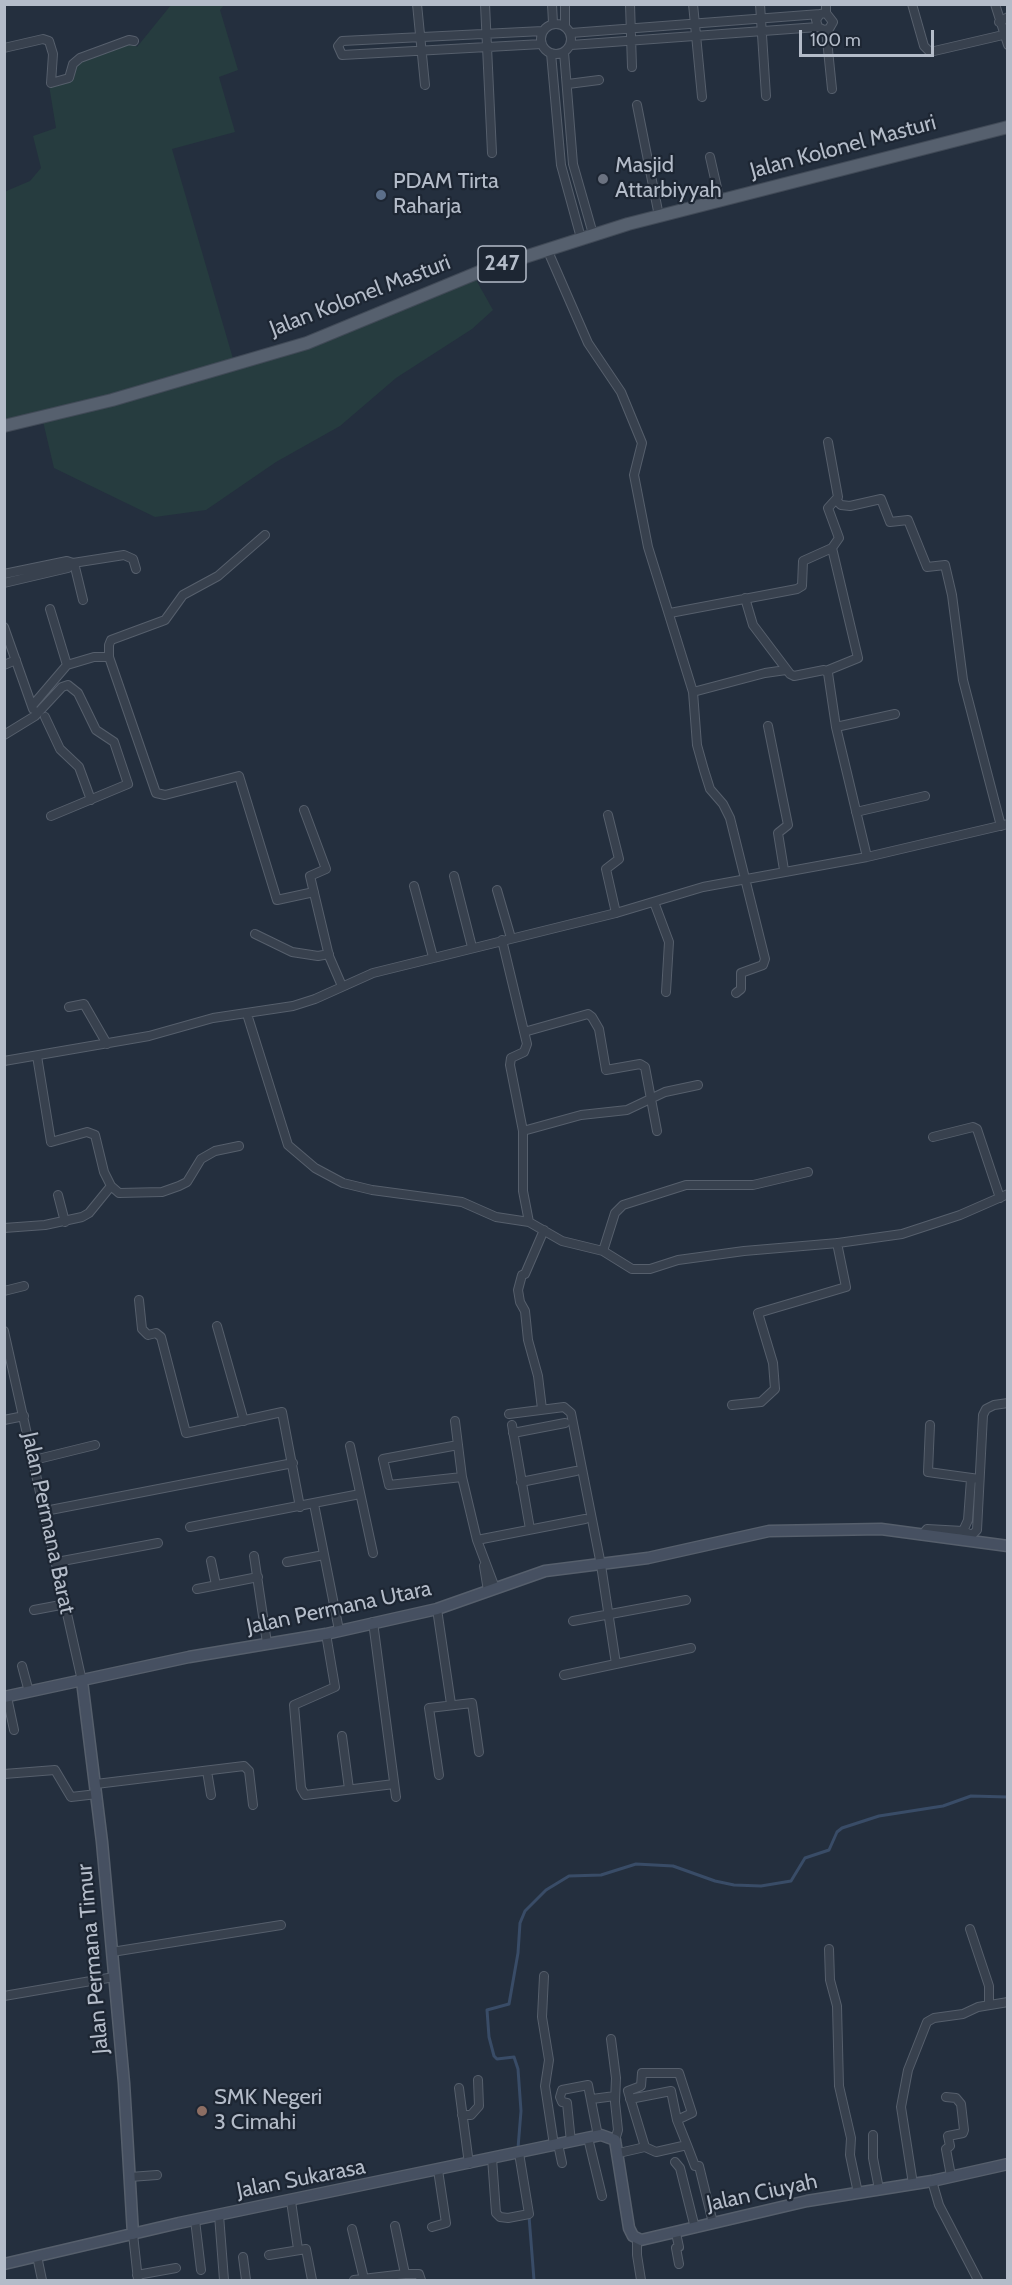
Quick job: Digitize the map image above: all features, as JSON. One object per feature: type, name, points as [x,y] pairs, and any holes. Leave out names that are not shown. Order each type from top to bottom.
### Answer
[{"type":"main road","name":"Jalan Kolonel Masturi","points":[[4,426],[112,400],[307,343],[424,293],[587,236],[1008,126]]},
{"type":"street","points":[[417,4],[425,85]]},
{"type":"street","points":[[485,4],[484,35],[492,153]]},
{"type":"street","points":[[552,4],[553,23]]},
{"type":"street","points":[[565,4],[565,26]]},
{"type":"street","points":[[630,4],[632,67]]},
{"type":"street","points":[[693,4],[702,96]]},
{"type":"street","points":[[760,4],[766,96]]},
{"type":"street","points":[[912,4],[924,46],[930,52],[1003,35]]},
{"type":"street","points":[[995,4],[1008,45]]},
{"type":"street","points":[[571,33],[751,20],[824,11]]},
{"type":"street","points":[[818,27],[816,20],[824,11]]},
{"type":"street","points":[[824,11],[833,22],[826,30],[832,89]]},
{"type":"street","points":[[999,22],[1008,17]]},
{"type":"street","points":[[751,20],[751,32]]},
{"type":"street","points":[[553,23],[565,26],[571,33],[571,45]]},
{"type":"street","points":[[553,23],[543,31],[342,41],[338,46],[338,51],[342,55],[542,44],[551,53],[561,165],[574,210],[587,236]]},
{"type":"street","points":[[685,25],[686,36]]},
{"type":"street","points":[[551,53],[564,52],[571,45],[818,27],[826,30]]},
{"type":"street","points":[[621,30],[621,41]]},
{"type":"street","points":[[542,44],[543,31]]},
{"type":"street","points":[[4,48],[43,39],[49,41],[53,54],[51,83],[69,78],[73,64],[80,58],[129,40],[134,41]]},
{"type":"street","points":[[564,52],[573,164],[585,207],[587,236]]},
{"type":"street","points":[[568,84],[599,80]]},
{"type":"street","points":[[637,105],[659,216]]},
{"type":"street","points":[[556,117],[570,115]]},
{"type":"street","points":[[710,157],[720,201]]},
{"type":"street","points":[[547,249],[588,343],[621,392],[640,436],[642,447],[634,475],[648,547],[693,692],[697,745],[704,770],[710,789],[723,804],[730,819],[747,878],[765,962],[763,965],[742,971],[741,991],[736,993]]},
{"type":"street","points":[[4,1061],[149,1036],[213,1018],[301,1004],[362,976],[616,913],[703,887],[784,870],[867,857],[1005,825],[963,680],[952,595],[945,565],[931,567],[925,564],[908,520],[890,522],[880,499],[850,506],[841,505],[837,501],[828,442]]},
{"type":"street","points":[[670,613],[799,588],[803,584],[803,561],[832,548],[839,538],[828,508],[837,501]]},
{"type":"street","points":[[265,535],[218,576],[183,595],[165,620],[111,640],[108,645],[109,657],[156,793],[165,795],[239,776],[278,900],[314,892]]},
{"type":"street","points":[[745,598],[753,625],[786,670],[794,676],[826,671],[858,658],[832,548]]},
{"type":"street","points":[[6,578],[38,571],[67,561],[74,563],[124,555],[133,559],[136,569]]},
{"type":"street","points":[[74,563],[82,600]]},
{"type":"street","points":[[50,609],[68,665]]},
{"type":"street","points":[[5,629],[35,716]]},
{"type":"street","points":[[32,706],[68,665],[94,657],[109,657]]},
{"type":"street","points":[[4,664],[16,660]]},
{"type":"street","points":[[693,692],[765,673],[786,670]]},
{"type":"street","points":[[826,671],[836,727],[867,857]]},
{"type":"street","points":[[4,735],[35,716],[62,687],[68,685],[78,693],[96,730],[114,742],[128,784],[51,816]]},
{"type":"street","points":[[836,727],[895,714]]},
{"type":"street","points":[[45,717],[60,748],[79,767],[91,801]]},
{"type":"street","points":[[768,726],[788,825],[778,833],[784,870]]},
{"type":"street","points":[[856,812],[925,796]]},
{"type":"street","points":[[304,810],[326,869],[310,876],[329,954],[342,986]]},
{"type":"street","points":[[608,815],[620,859],[606,869],[616,913]]},
{"type":"street","points":[[454,876],[472,947]]},
{"type":"street","points":[[414,886],[433,957]]},
{"type":"street","points":[[497,890],[526,1049],[511,1058],[510,1065],[523,1131],[523,1191],[529,1222]]},
{"type":"street","points":[[654,902],[669,942],[666,992]]},
{"type":"street","points":[[255,934],[292,952],[311,956],[329,954]]},
{"type":"street","points":[[69,1007],[84,1004],[107,1044]]},
{"type":"street","points":[[247,1014],[285,1140],[293,1152],[303,1160],[343,1183],[390,1194],[462,1202],[496,1217],[529,1222],[571,1245],[603,1251],[624,1266],[642,1270],[678,1260],[902,1234],[960,1215],[1004,1196],[977,1129],[973,1127],[933,1137]]},
{"type":"street","points":[[524,1032],[588,1014],[599,1029],[606,1070],[643,1066],[652,1098],[657,1131]]},
{"type":"street","points":[[37,1056],[51,1142],[87,1132],[95,1135],[104,1172],[111,1186],[119,1193],[162,1192],[179,1186],[187,1182],[201,1159],[215,1151],[239,1146]]},
{"type":"street","points":[[523,1131],[581,1115],[619,1112],[652,1098],[698,1085]]},
{"type":"street","points":[[603,1251],[615,1213],[623,1205],[686,1185],[753,1185],[808,1172]]},
{"type":"street","points":[[4,1228],[65,1221],[89,1212],[111,1186]]},
{"type":"street","points":[[58,1195],[65,1221]]},
{"type":"street","points":[[542,1409],[538,1376],[528,1340],[525,1311],[520,1302],[518,1290],[522,1275],[525,1274],[544,1230]]},
{"type":"street","points":[[732,1405],[761,1402],[775,1389],[773,1363],[758,1313],[846,1287],[837,1243]]},
{"type":"street","points":[[4,1291],[24,1286]]},
{"type":"street","points":[[139,1300],[142,1329],[148,1335],[156,1333],[161,1337],[186,1433],[282,1412],[300,1507]]},
{"type":"street","points":[[217,1326],[244,1420]]},
{"type":"street","name":"Jalan Permana Barat","points":[[4,1330],[9,1367],[24,1416],[82,1681]]},
{"type":"street","points":[[922,1535],[927,1529],[975,1534],[977,1530],[972,1520],[983,1416],[987,1409],[1006,1402]]},
{"type":"street","points":[[509,1414],[564,1407],[571,1413],[601,1565],[616,1664]]},
{"type":"street","points":[[4,1420],[24,1416]]},
{"type":"street","points":[[455,1421],[462,1477],[491,1589]]},
{"type":"street","points":[[530,1529],[512,1429],[565,1423]]},
{"type":"street","points":[[930,1425],[928,1472],[975,1479]]},
{"type":"street","points":[[34,1460],[95,1445]]},
{"type":"street","points":[[458,1445],[383,1459],[389,1485],[462,1477]]},
{"type":"street","points":[[350,1446],[373,1552]]},
{"type":"street","points":[[45,1511],[293,1462]]},
{"type":"street","points":[[521,1482],[576,1471]]},
{"type":"street","points":[[190,1527],[360,1494]]},
{"type":"street","points":[[314,1504],[339,1630]]},
{"type":"street","points":[[477,1540],[585,1519]]},
{"type":"street","points":[[963,1531],[972,1520]]},
{"type":"street","name":"Jalan Permana Utara","points":[[6,1697],[267,1643],[326,1634],[437,1609],[545,1571],[601,1565],[790,1529],[881,1529],[1008,1546]]},
{"type":"street","points":[[57,1562],[158,1543]]},
{"type":"street","points":[[254,1556],[267,1643]]},
{"type":"street","points":[[287,1562],[324,1556]]},
{"type":"street","points":[[211,1561],[216,1586]]},
{"type":"street","points":[[197,1589],[258,1577]]},
{"type":"street","points":[[573,1621],[686,1599]]},
{"type":"street","points":[[34,1610],[66,1604]]},
{"type":"street","points":[[437,1609],[451,1704]]},
{"type":"street","points":[[373,1622],[396,1797]]},
{"type":"street","points":[[326,1634],[335,1687],[294,1704],[296,1763],[300,1788],[305,1795],[394,1784]]},
{"type":"street","points":[[564,1675],[691,1648]]},
{"type":"street","points":[[22,1666],[29,1692]]},
{"type":"street","name":"Jalan Permana Timur","points":[[82,1681],[96,1789],[112,1952],[133,2234]]},
{"type":"street","points":[[6,1697],[14,1730]]},
{"type":"street","points":[[439,1775],[429,1708],[469,1702],[474,1705],[479,1752]]},
{"type":"street","points":[[342,1736],[349,1789]]},
{"type":"street","points":[[4,1774],[55,1770],[70,1797],[96,1789],[207,1771],[247,1767],[253,1805]]},
{"type":"street","points":[[207,1771],[211,1795]]},
{"type":"street","points":[[112,1952],[281,1925]]},
{"type":"street","points":[[970,1929],[989,1986],[989,2005]]},
{"type":"street","points":[[829,1949],[830,1980],[837,2006],[839,2086],[851,2138],[850,2155],[858,2193]]},
{"type":"street","points":[[544,1976],[542,2017],[549,2060],[545,2086],[556,2145],[562,2163]]},
{"type":"street","points":[[4,1996],[114,1977]]},
{"type":"street","points":[[913,2184],[901,2107],[908,2070],[927,2022],[934,2018],[963,2014],[989,2005],[1008,2002]]},
{"type":"street","points":[[602,2137],[618,2130],[616,2078],[610,2039]]},
{"type":"street","points":[[645,2147],[628,2091],[641,2086],[642,2073],[676,2071],[681,2076],[692,2113],[677,2120]]},
{"type":"street","points":[[462,2115],[471,2115],[479,2106],[478,2080]]},
{"type":"street","points":[[571,2142],[567,2103],[561,2101],[560,2091],[588,2085],[602,2137],[602,2196]]},
{"type":"street","points":[[459,2088],[469,2164]]},
{"type":"street","points":[[630,2099],[671,2091],[677,2120],[695,2166],[699,2166],[713,2223]]},
{"type":"street","points":[[592,2099],[615,2096]]},
{"type":"street","points":[[946,2097],[956,2098],[961,2104],[964,2130],[963,2133],[948,2136],[950,2146],[946,2149],[951,2176]]},
{"type":"street","points":[[873,2135],[873,2158],[879,2189]]},
{"type":"street","points":[[602,2137],[619,2153],[629,2228],[633,2236],[638,2239],[637,2255],[641,2280]]},
{"type":"street","name":"Jalan Sukarasa","points":[[4,2264],[195,2220],[602,2137]]},
{"type":"street","points":[[619,2153],[645,2147],[656,2152],[687,2145]]},
{"type":"street","points":[[492,2158],[496,2213],[500,2217],[508,2218],[529,2214],[519,2153]]},
{"type":"street","points":[[675,2162],[680,2168],[695,2228]]},
{"type":"street","name":"Jalan Ciuyah","points":[[638,2239],[648,2240],[797,2203],[932,2181],[1008,2164]]},
{"type":"street","points":[[432,2227],[446,2223],[438,2170]]},
{"type":"street","points":[[130,2177],[157,2175]]},
{"type":"street","points":[[932,2181],[939,2205],[978,2280]]},
{"type":"street","points":[[291,2201],[298,2249]]},
{"type":"street","points":[[219,2215],[224,2280]]},
{"type":"street","points":[[195,2220],[201,2270]]},
{"type":"street","points":[[395,2226],[405,2274]]},
{"type":"street","points":[[352,2229],[364,2279]]},
{"type":"street","points":[[676,2233],[679,2264]]},
{"type":"street","points":[[133,2234],[138,2278],[176,2268]]},
{"type":"street","points":[[268,2255],[307,2249],[312,2280]]},
{"type":"street","points":[[37,2256],[42,2280]]},
{"type":"street","points":[[243,2257],[246,2280]]},
{"type":"street","points":[[354,2280],[405,2274],[421,2278]]},
{"type":"green space","points":[[171,5],[224,5],[220,10],[238,70],[219,77],[235,132],[172,149],[236,369],[475,278],[493,310],[472,329],[396,378],[340,426],[276,462],[206,510],[155,517],[54,468],[41,413],[5,421],[4,192],[30,181],[41,168],[33,136],[56,128],[49,85],[74,79],[76,62],[133,43],[137,47]]},
{"type":"waterway","points":[[518,2148],[521,2111],[518,2069],[514,2057],[497,2059],[494,2056],[489,2037],[487,2010],[509,2004],[518,1953],[520,1923],[525,1911],[546,1890],[569,1876],[601,1875],[636,1864],[673,1866],[715,1881],[734,1885],[761,1886],[791,1881],[805,1858],[829,1850],[837,1832],[842,1828],[879,1816],[943,1806],[971,1796],[1008,1797]]},
{"type":"waterway","points":[[529,2216],[534,2280]]},
{"type":"place","name":"Masjid Attarbiyyah","points":[[603,179]]},
{"type":"place","name":"PDAM Tirta Raharja","points":[[381,195]]},
{"type":"place","name":"SMK Negeri 3 Cimahi","points":[[202,2111]]}]
